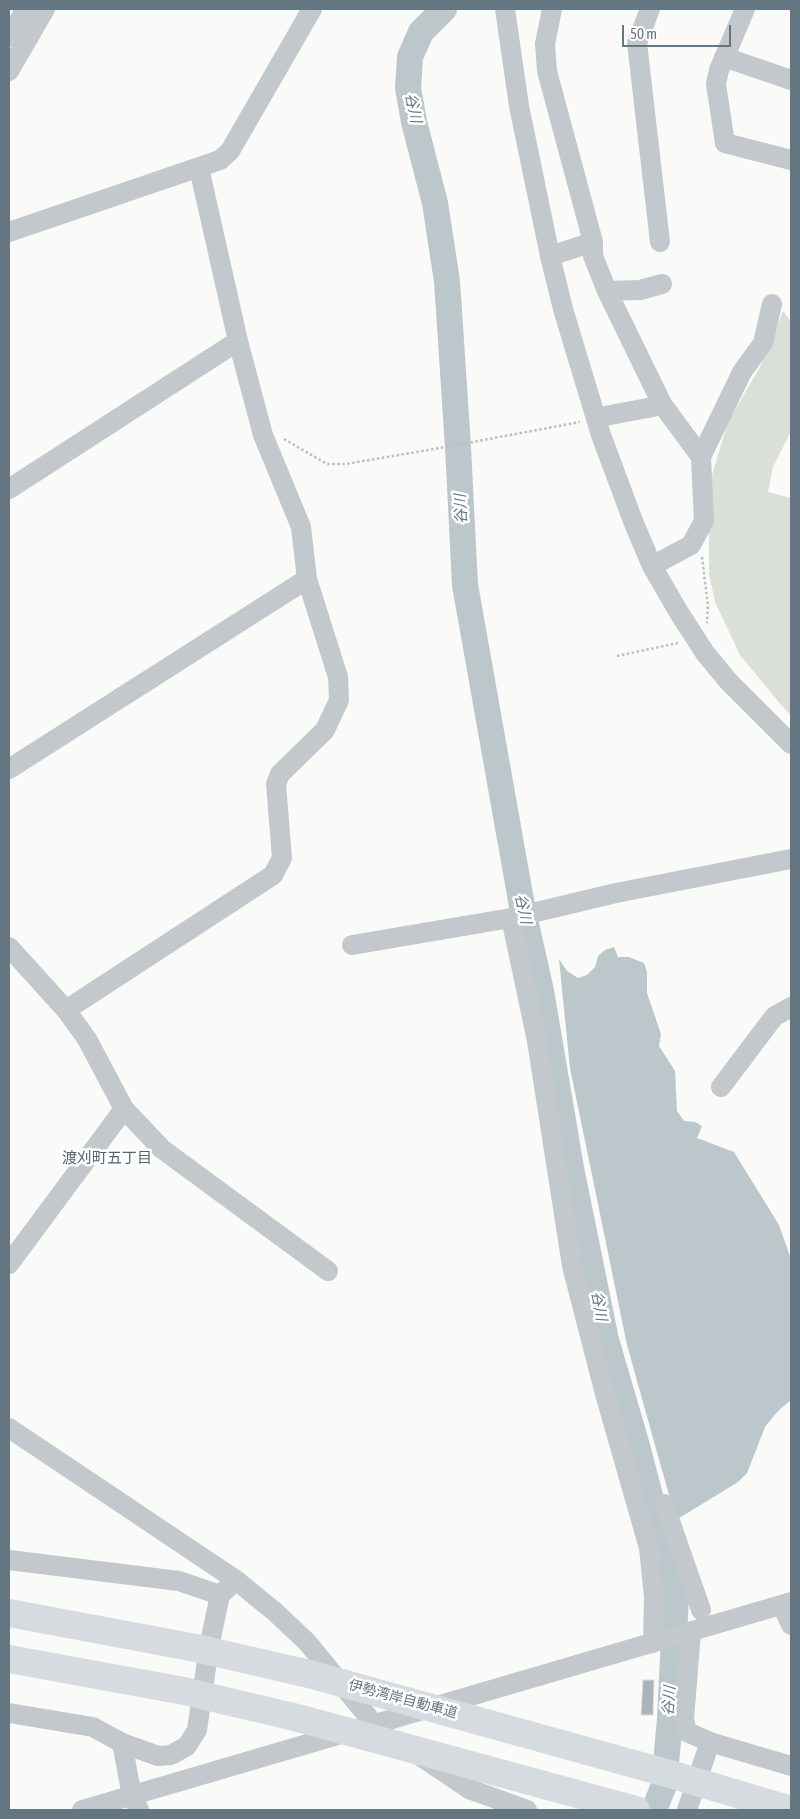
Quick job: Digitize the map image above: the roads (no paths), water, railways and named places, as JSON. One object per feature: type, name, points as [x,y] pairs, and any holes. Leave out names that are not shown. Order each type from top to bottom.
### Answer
[{"type":"highway","name":"伊勢湾岸自動車道","points":[[9,1613],[196,1648],[309,1674],[670,1774],[791,1810]]},
{"type":"highway","points":[[9,1659],[184,1691],[298,1718],[403,1745],[636,1810]]},
{"type":"highway","points":[[9,1675],[184,1691]]},
{"type":"street","points":[[9,37],[26,9]]},
{"type":"street","points":[[9,71],[44,9]]},
{"type":"street","points":[[9,232],[220,160],[230,151],[312,9]]},
{"type":"street","points":[[505,9],[518,106],[563,309],[601,418],[633,521],[652,566],[702,634],[705,653],[729,682],[791,744]]},
{"type":"street","points":[[552,9],[545,44],[547,71],[593,242],[593,256],[607,291],[662,404],[701,457]]},
{"type":"street","points":[[545,44],[562,9]]},
{"type":"street","points":[[650,9],[637,43],[660,242]]},
{"type":"street","points":[[745,9],[724,57],[716,84],[724,143],[791,160]]},
{"type":"street","points":[[724,57],[791,80]]},
{"type":"street","points":[[66,1010],[273,876],[282,858],[276,784],[280,774],[325,730],[339,700],[338,677],[307,579],[301,526],[263,435],[238,341],[199,168]]},
{"type":"street","points":[[550,256],[593,242]]},
{"type":"street","points":[[607,291],[640,290],[662,284]]},
{"type":"street","points":[[652,566],[691,545],[704,521],[701,457],[742,372],[763,343],[772,304]]},
{"type":"street","points":[[9,489],[238,341]]},
{"type":"street","points":[[601,418],[662,404]]},
{"type":"street","points":[[9,769],[307,579]]},
{"type":"street","points":[[352,945],[519,915],[616,892],[791,859]]},
{"type":"street","points":[[519,915],[572,1266],[605,1394],[652,1547],[654,1643]]},
{"type":"street","points":[[9,947],[66,1010],[87,1039],[124,1109],[162,1149],[328,1272]]},
{"type":"street","points":[[721,1087],[775,1016],[791,1007]]},
{"type":"street","points":[[9,1264],[124,1109]]},
{"type":"street","points":[[9,1428],[236,1580],[275,1612],[307,1642],[374,1724],[444,1774],[469,1789],[527,1810]]},
{"type":"street","points":[[664,1504],[701,1610]]},
{"type":"street","points":[[652,1547],[676,1539]]},
{"type":"street","points":[[9,1560],[178,1582],[220,1595]]},
{"type":"street","points":[[9,1713],[93,1726],[122,1742],[158,1756],[172,1755],[187,1746],[197,1730],[209,1648],[220,1595],[236,1580]]},
{"type":"street","points":[[82,1810],[135,1803],[374,1724],[787,1604],[791,1625]]},
{"type":"street","points":[[691,1632],[684,1719],[687,1732],[710,1742],[791,1766]]},
{"type":"street","points":[[122,1742],[135,1803]]},
{"type":"street","points":[[688,1810],[710,1742]]},
{"type":"waterway","name":"谷川","points":[[444,9],[421,32],[410,57],[408,88],[414,122],[435,203],[447,281],[465,585],[522,906],[541,991],[571,1168],[606,1340],[637,1446],[676,1595],[670,1719],[664,1785],[654,1810]]},
{"type":"district","name":"渡刈町五丁目","points":[[107,1158]]}]
